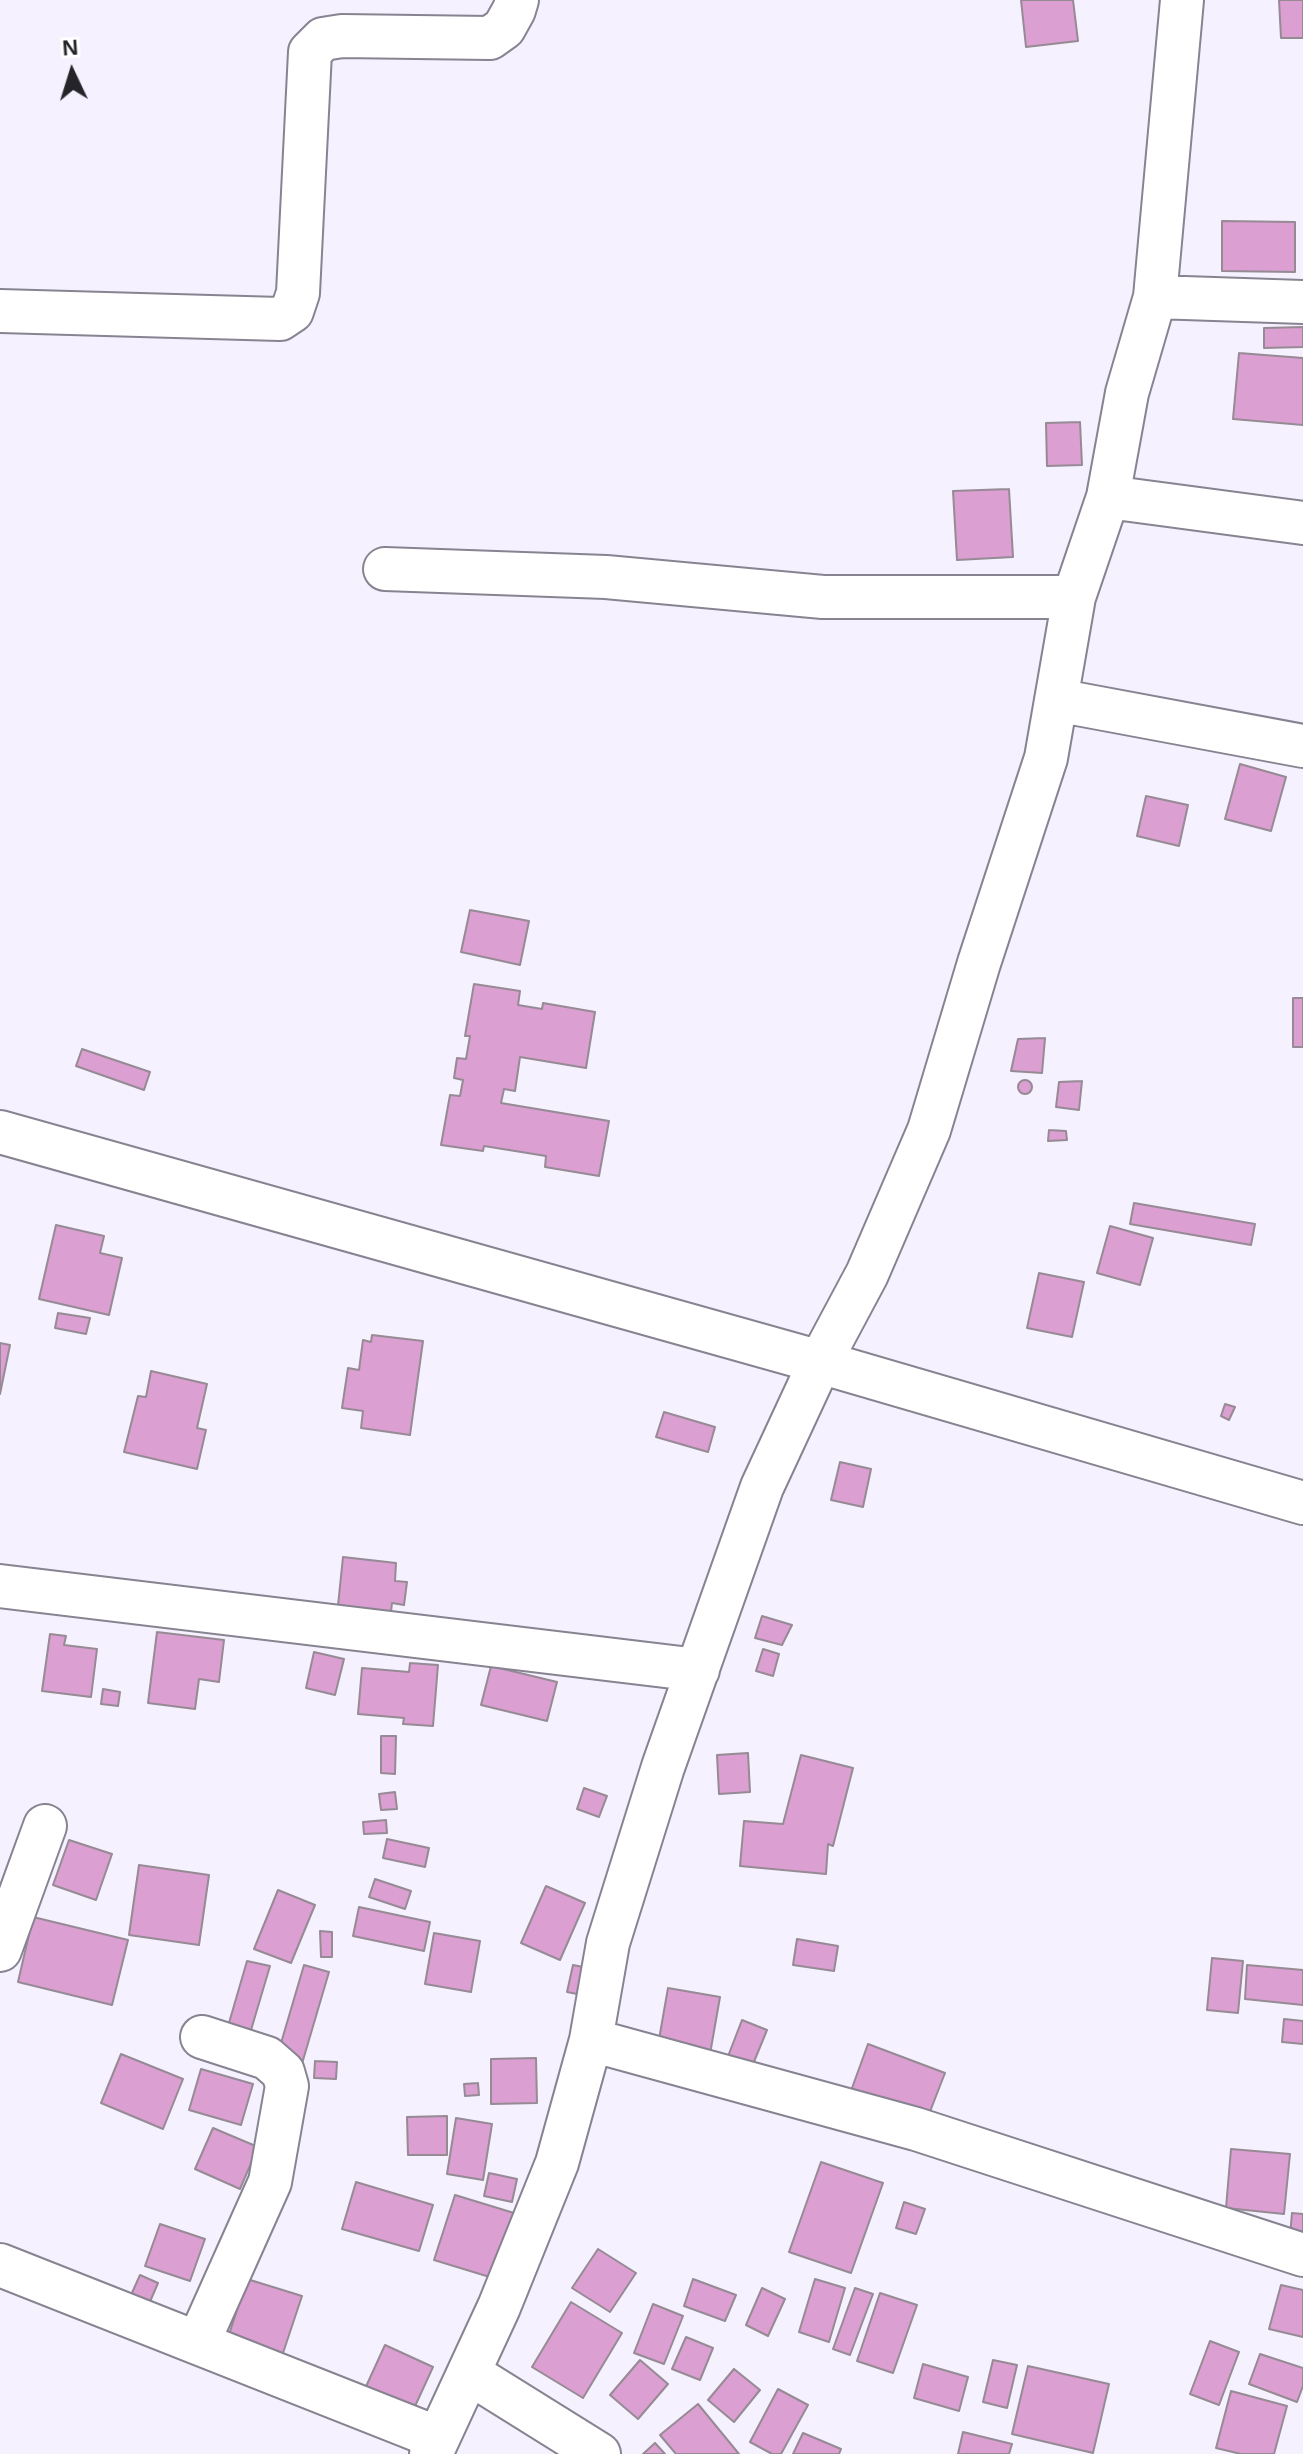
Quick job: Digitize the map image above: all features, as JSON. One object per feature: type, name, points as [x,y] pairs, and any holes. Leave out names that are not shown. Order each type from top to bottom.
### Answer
[{"type":"street","points":[[0,311],[280,319],[292,311],[298,293],[310,52],[323,39],[342,36],[490,38],[504,28],[517,0]]},
{"type":"street","points":[[0,2265],[198,2343],[434,2446],[469,2373],[557,2163],[591,2040],[608,1943],[663,1767],[762,1487],[820,1362],[867,1274],[929,1130],[979,963],[1046,758],[1074,597],[1108,497],[1127,393],[1155,297],[1182,0]]},
{"type":"street","points":[[1155,297],[1303,302]]},
{"type":"street","points":[[1108,497],[1303,523]]},
{"type":"street","points":[[385,569],[606,577],[823,597],[1074,597]]},
{"type":"street","points":[[1056,700],[1303,746]]},
{"type":"street","points":[[0,1132],[820,1362],[1303,1503]]},
{"type":"street","points":[[0,1586],[698,1670]]},
{"type":"street","points":[[0,1950],[45,1826]]},
{"type":"street","points":[[198,2343],[270,2182],[287,2086],[283,2072],[267,2058],[202,2037]]},
{"type":"street","points":[[591,2040],[916,2129],[1303,2255]]},
{"type":"street","points":[[469,2373],[599,2454]]},
{"type":"building","points":[[1021,0],[1073,0],[1078,41],[1026,47]]},
{"type":"building","points":[[1279,0],[1303,0],[1303,38],[1281,38]]},
{"type":"building","points":[[1222,221],[1295,222],[1295,272],[1222,271]]},
{"type":"building","points":[[1303,327],[1303,347],[1264,348],[1264,328]]},
{"type":"building","points":[[1239,353],[1303,358],[1303,425],[1233,419]]},
{"type":"building","points":[[1080,422],[1082,465],[1047,466],[1046,423]]},
{"type":"building","points":[[1009,489],[1013,557],[957,560],[953,491]]},
{"type":"building","points":[[1240,764],[1286,777],[1271,831],[1225,819]]},
{"type":"building","points":[[1146,796],[1188,805],[1179,846],[1137,836]]},
{"type":"building","points":[[470,910],[529,921],[520,965],[461,952]]},
{"type":"building","points":[[474,984],[520,991],[518,1005],[542,1009],[543,1003],[595,1012],[586,1068],[520,1057],[515,1091],[504,1089],[501,1103],[609,1121],[599,1176],[545,1167],[546,1156],[484,1146],[483,1151],[441,1145],[450,1095],[460,1096],[463,1080],[454,1078],[457,1058],[466,1059],[470,1036],[465,1036]]},
{"type":"building","points":[[1293,998],[1303,998],[1303,1047],[1293,1047]]},
{"type":"building","points":[[1045,1038],[1042,1073],[1011,1071],[1018,1039]]},
{"type":"building","points":[[82,1049],[150,1072],[144,1090],[76,1066]]},
{"type":"building","points":[[1025,1080],[1032,1087],[1025,1094],[1018,1087]]},
{"type":"building","points":[[1082,1081],[1079,1110],[1056,1107],[1059,1082]]},
{"type":"building","points":[[1049,1130],[1066,1131],[1067,1140],[1048,1141]]},
{"type":"building","points":[[1134,1203],[1255,1224],[1251,1245],[1130,1224]]},
{"type":"building","points":[[56,1225],[104,1236],[100,1253],[122,1258],[109,1315],[39,1299]]},
{"type":"building","points":[[1110,1226],[1153,1238],[1140,1285],[1097,1273]]},
{"type":"building","points":[[1039,1273],[1084,1282],[1072,1337],[1027,1328]]},
{"type":"building","points":[[58,1313],[90,1318],[86,1334],[55,1328]]},
{"type":"building","points":[[372,1335],[423,1341],[410,1435],[361,1428],[363,1411],[342,1408],[348,1368],[359,1370],[363,1340],[371,1342]]},
{"type":"building","points":[[0,1343],[10,1345],[0,1394]]},
{"type":"building","points":[[151,1371],[207,1384],[197,1428],[206,1430],[197,1469],[124,1452],[138,1396],[146,1397]]},
{"type":"building","points":[[1225,1404],[1235,1407],[1229,1420],[1221,1416]]},
{"type":"building","points":[[664,1412],[715,1427],[708,1452],[656,1437]]},
{"type":"building","points":[[840,1462],[871,1469],[863,1507],[831,1500]]},
{"type":"building","points":[[343,1557],[396,1563],[395,1581],[407,1582],[404,1605],[392,1603],[390,1621],[337,1615]]},
{"type":"building","points":[[762,1616],[792,1625],[782,1645],[755,1638]]},
{"type":"building","points":[[157,1632],[224,1640],[219,1682],[199,1679],[195,1709],[148,1703]]},
{"type":"building","points":[[50,1634],[66,1636],[64,1645],[97,1649],[91,1697],[42,1691]]},
{"type":"building","points":[[763,1649],[779,1654],[773,1676],[756,1671]]},
{"type":"building","points":[[314,1652],[344,1659],[335,1695],[306,1688]]},
{"type":"building","points":[[410,1663],[438,1665],[433,1726],[403,1724],[404,1718],[358,1714],[362,1668],[409,1672]]},
{"type":"building","points":[[491,1666],[557,1682],[547,1721],[481,1705]]},
{"type":"building","points":[[103,1689],[120,1692],[118,1706],[101,1704]]},
{"type":"building","points":[[381,1736],[396,1736],[395,1774],[381,1773]]},
{"type":"building","points":[[748,1753],[750,1792],[719,1794],[717,1755]]},
{"type":"building","points":[[801,1755],[853,1768],[833,1846],[828,1844],[826,1874],[740,1866],[744,1821],[783,1824]]},
{"type":"building","points":[[584,1788],[607,1796],[599,1817],[577,1809]]},
{"type":"building","points":[[395,1792],[397,1809],[381,1810],[379,1794]]},
{"type":"building","points":[[386,1820],[387,1833],[364,1834],[363,1822]]},
{"type":"building","points":[[387,1839],[429,1848],[425,1867],[383,1858]]},
{"type":"building","points":[[69,1840],[112,1854],[96,1900],[53,1885]]},
{"type":"building","points":[[139,1865],[209,1875],[199,1945],[129,1935]]},
{"type":"building","points":[[375,1879],[411,1891],[405,1909],[369,1897]]},
{"type":"building","points":[[546,1886],[585,1903],[560,1960],[521,1943]]},
{"type":"building","points":[[278,1890],[315,1905],[291,1963],[254,1949]]},
{"type":"building","points":[[359,1907],[430,1922],[424,1951],[353,1936]]},
{"type":"building","points":[[33,1917],[128,1940],[112,2005],[18,1982]]},
{"type":"building","points":[[320,1931],[332,1932],[332,1957],[321,1957]]},
{"type":"building","points":[[434,1933],[480,1941],[471,1992],[425,1984]]},
{"type":"building","points":[[797,1939],[838,1946],[834,1971],[793,1965]]},
{"type":"building","points":[[1212,1958],[1243,1961],[1238,2013],[1207,2010]]},
{"type":"building","points":[[247,1961],[270,1966],[246,2047],[224,2040]]},
{"type":"building","points":[[304,1965],[329,1972],[301,2067],[276,2060]]},
{"type":"building","points":[[573,1965],[593,1969],[587,1996],[567,1992]]},
{"type":"building","points":[[1247,1965],[1303,1970],[1303,2005],[1245,1999]]},
{"type":"building","points":[[668,1988],[720,1997],[710,2054],[658,2045]]},
{"type":"building","points":[[1284,2019],[1303,2021],[1303,2044],[1282,2042]]},
{"type":"building","points":[[742,2020],[767,2030],[749,2074],[725,2064]]},
{"type":"building","points":[[868,2044],[945,2073],[924,2127],[848,2099]]},
{"type":"building","points":[[121,2054],[183,2079],[163,2129],[101,2103]]},
{"type":"building","points":[[536,2058],[537,2103],[491,2104],[491,2059]]},
{"type":"building","points":[[315,2061],[337,2062],[336,2079],[314,2078]]},
{"type":"building","points":[[201,2069],[253,2084],[241,2125],[189,2110]]},
{"type":"building","points":[[478,2083],[479,2095],[465,2096],[464,2084]]},
{"type":"building","points":[[447,2116],[447,2155],[408,2155],[407,2117]]},
{"type":"building","points":[[456,2118],[492,2124],[483,2180],[447,2174]]},
{"type":"building","points":[[213,2128],[258,2147],[240,2189],[195,2169]]},
{"type":"building","points":[[1231,2149],[1290,2154],[1284,2214],[1226,2208]]},
{"type":"building","points":[[821,2162],[883,2183],[851,2273],[789,2252]]},
{"type":"building","points":[[489,2173],[517,2179],[512,2202],[484,2196]]},
{"type":"building","points":[[356,2182],[433,2205],[419,2251],[342,2229]]},
{"type":"building","points":[[455,2195],[514,2213],[493,2278],[434,2260]]},
{"type":"building","points":[[904,2202],[925,2209],[916,2234],[896,2228]]},
{"type":"building","points":[[1292,2213],[1303,2214],[1303,2238],[1290,2236]]},
{"type":"building","points":[[160,2224],[205,2239],[190,2281],[145,2266]]},
{"type":"building","points":[[598,2249],[636,2273],[610,2312],[572,2288]]},
{"type":"building","points":[[140,2275],[158,2283],[146,2311],[127,2304]]},
{"type":"building","points":[[247,2279],[302,2296],[280,2362],[226,2344]]},
{"type":"building","points":[[693,2279],[736,2295],[725,2321],[684,2306]]},
{"type":"building","points":[[815,2279],[845,2288],[829,2342],[799,2332]]},
{"type":"building","points":[[1281,2285],[1303,2290],[1303,2337],[1269,2329]]},
{"type":"building","points":[[762,2288],[785,2299],[768,2336],[746,2325]]},
{"type":"building","points":[[855,2288],[873,2294],[850,2355],[833,2349]]},
{"type":"building","points":[[880,2293],[917,2305],[893,2373],[857,2361]]},
{"type":"building","points":[[571,2302],[622,2333],[583,2398],[532,2367]]},
{"type":"building","points":[[653,2304],[683,2316],[664,2364],[634,2353]]},
{"type":"building","points":[[686,2337],[713,2348],[700,2380],[672,2369]]},
{"type":"building","points":[[1210,2341],[1239,2352],[1219,2405],[1190,2394]]},
{"type":"building","points":[[385,2345],[433,2367],[411,2415],[363,2393]]},
{"type":"building","points":[[1260,2354],[1303,2368],[1303,2386],[1297,2402],[1249,2384]]},
{"type":"building","points":[[640,2360],[668,2384],[638,2419],[610,2395]]},
{"type":"building","points":[[993,2360],[1017,2365],[1007,2408],[983,2402]]},
{"type":"building","points":[[923,2364],[968,2377],[959,2411],[914,2398]]},
{"type":"building","points":[[1028,2366],[1109,2384],[1093,2453],[1012,2434]]},
{"type":"building","points":[[734,2369],[760,2390],[734,2422],[708,2400]]},
{"type":"building","points":[[778,2389],[808,2405],[781,2454],[772,2454],[750,2442]]},
{"type":"building","points":[[1231,2391],[1287,2406],[1274,2454],[1241,2454],[1216,2448]]},
{"type":"building","points":[[698,2404],[739,2454],[676,2454],[660,2435]]},
{"type":"building","points":[[963,2432],[1012,2444],[1009,2454],[958,2454]]},
{"type":"building","points":[[803,2433],[841,2449],[839,2454],[793,2454]]},
{"type":"building","points":[[655,2443],[665,2454],[643,2454]]}]
